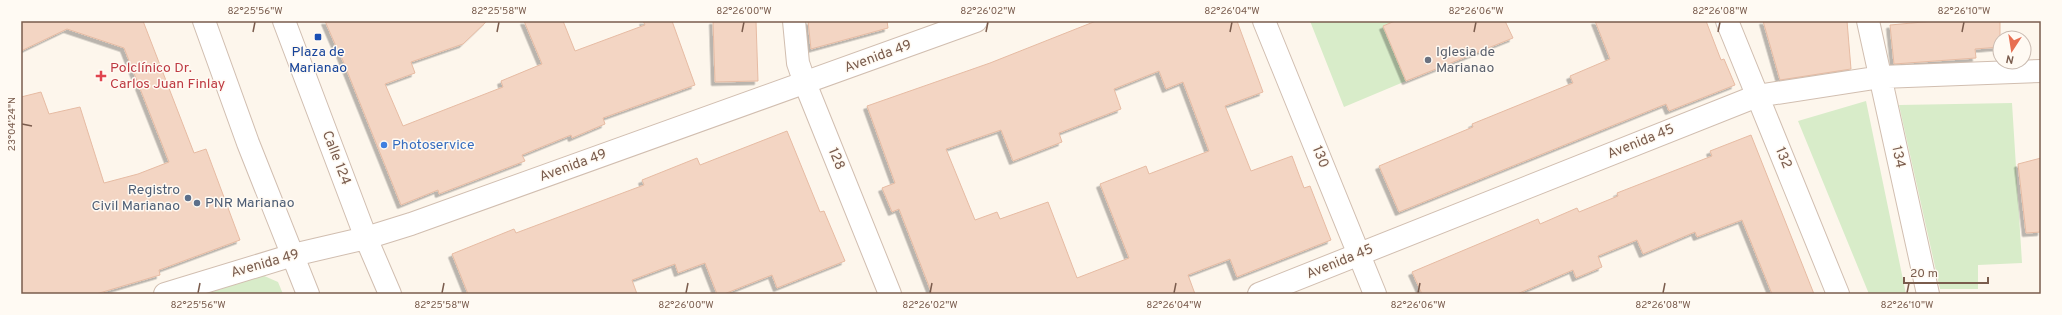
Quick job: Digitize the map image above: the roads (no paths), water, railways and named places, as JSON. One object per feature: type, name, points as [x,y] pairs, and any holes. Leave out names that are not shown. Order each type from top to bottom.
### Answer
[{"type":"street","points":[[204,21],[248,143],[308,294]]},
{"type":"street","name":"Calle 124","points":[[284,21],[366,238],[390,294]]},
{"type":"street","name":"128","points":[[794,21],[798,63],[805,84],[890,294]]},
{"type":"street","name":"Avenida 49","points":[[165,294],[293,255],[366,238],[418,222],[805,84],[976,21]]},
{"type":"street","name":"130","points":[[1264,21],[1375,294]]},
{"type":"street","name":"132","points":[[1727,21],[1838,294]]},
{"type":"street","name":"134","points":[[1868,21],[1928,294]]},
{"type":"street","name":"Avenida 45","points":[[1259,294],[1757,96],[1880,77],[2041,71]]},
{"type":"place","name":"Plaza de Marianao","points":[[318,37]]},
{"type":"place","name":"Iglesia de Marianao","points":[[1428,60]]},
{"type":"place","name":"Polclínico Dr. Carlos Juan Finlay","points":[[101,76]]},
{"type":"place","name":"Photoservice","points":[[384,145]]},
{"type":"place","name":"Registro Civil Marianao","points":[[188,198]]},
{"type":"place","name":"PNR Marianao","points":[[197,203]]}]
